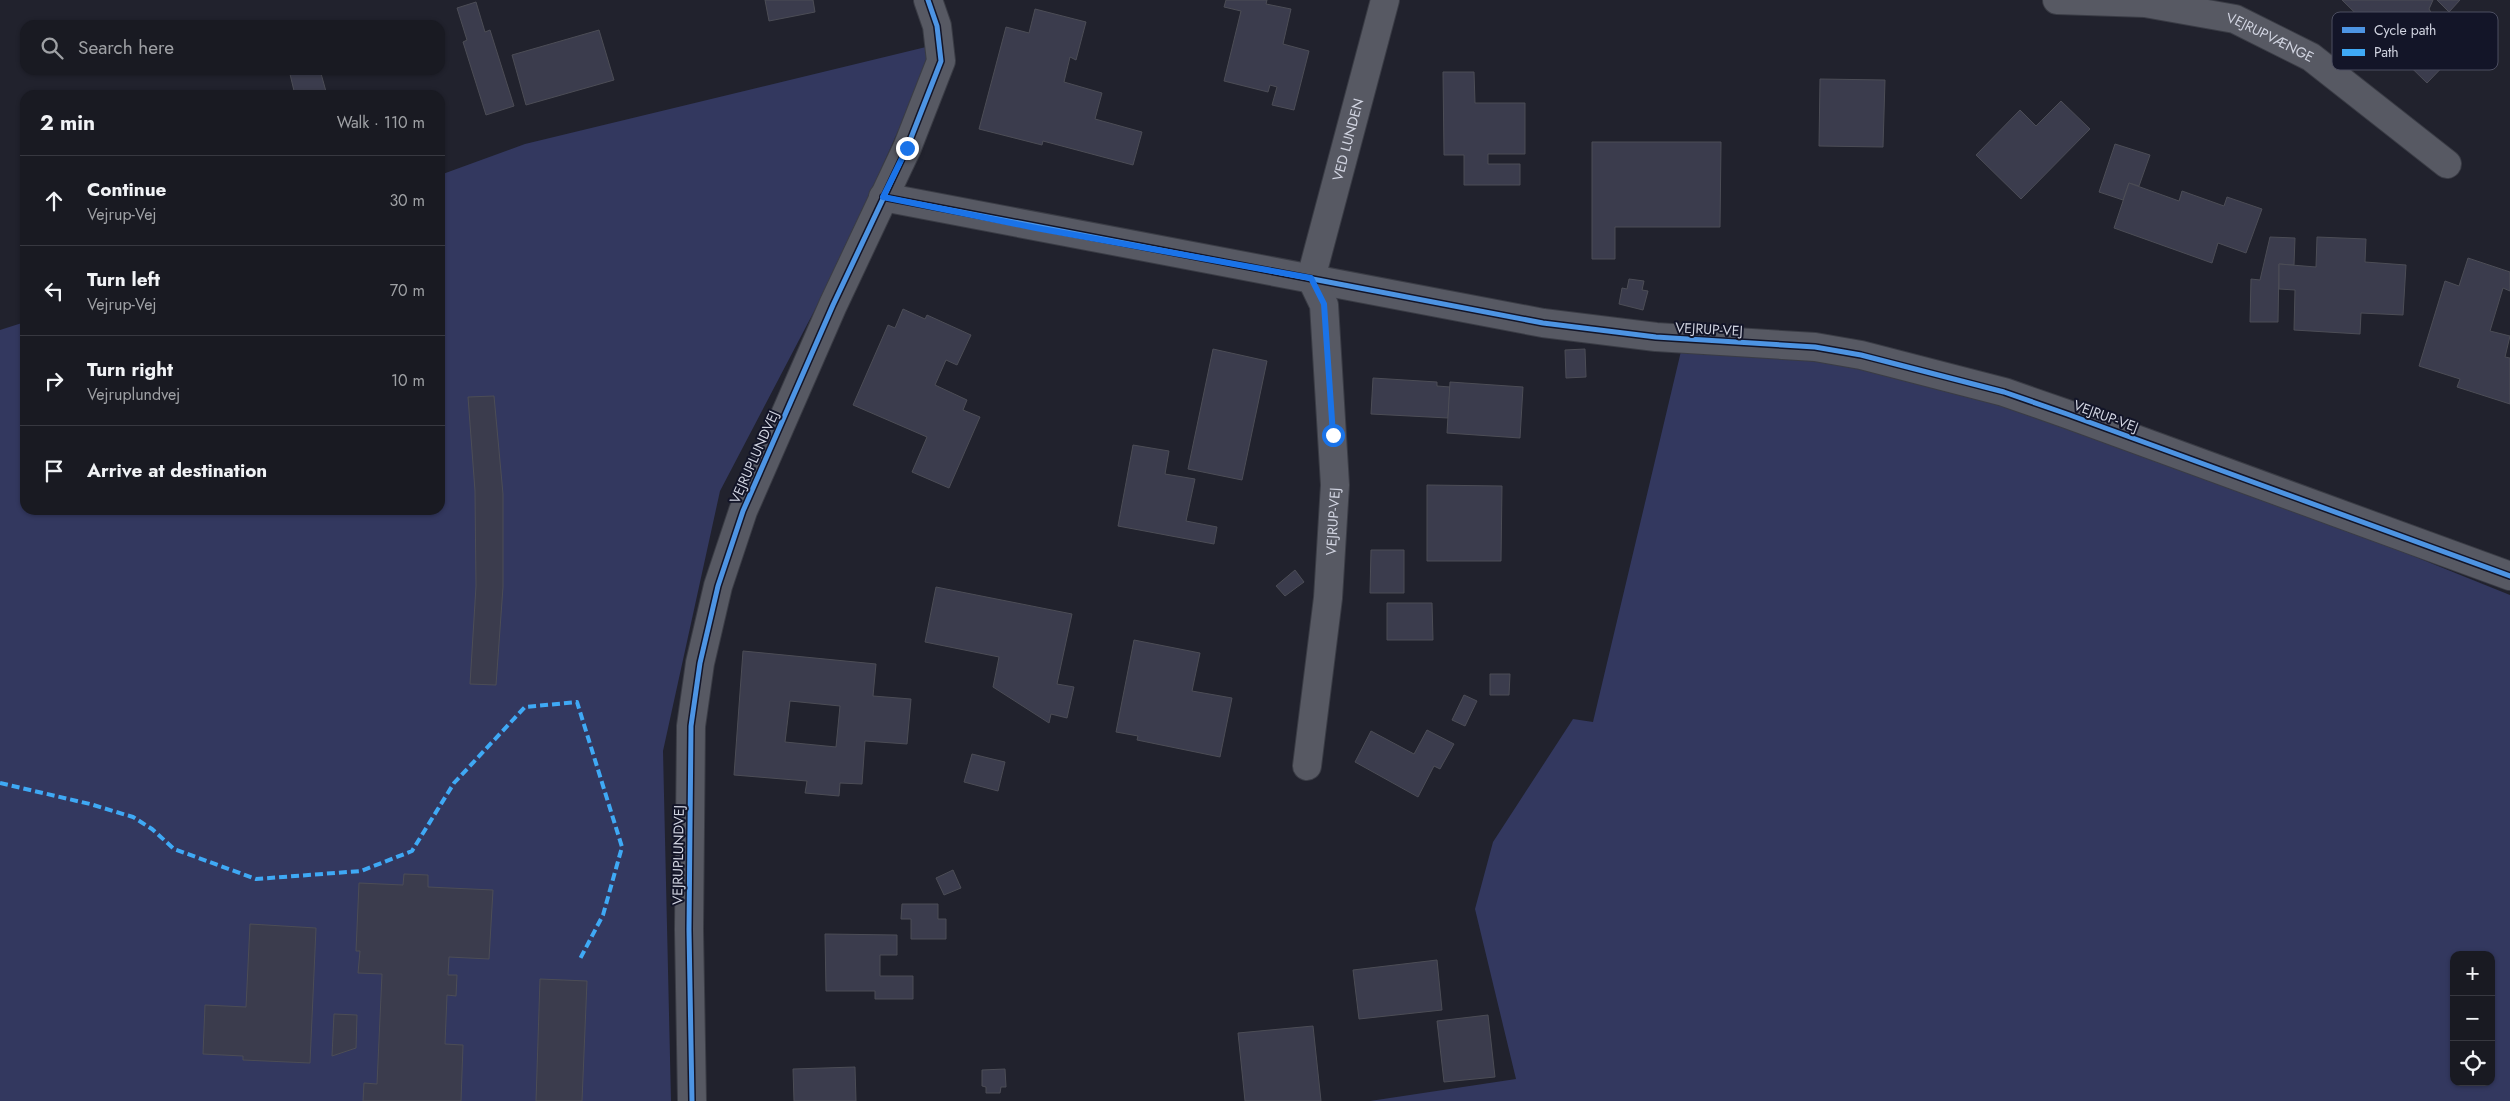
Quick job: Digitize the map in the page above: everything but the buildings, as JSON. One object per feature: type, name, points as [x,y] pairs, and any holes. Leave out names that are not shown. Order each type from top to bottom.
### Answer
[{"type":"street","name":"VEJRUPLUNDVEJ","points":[[692,1101],[689,930],[691,726],[700,663],[718,586],[743,510],[883,197],[907,148],[941,60],[937,26],[928,0]]},
{"type":"street","name":"VED LUNDEN","points":[[1311,278],[1385,0]]},
{"type":"street","name":"VEJRUPVÆNGE","points":[[2057,0],[2145,2],[2235,19],[2311,57],[2447,164]]},
{"type":"street","name":"VEJRUP-VEJ","points":[[883,197],[1036,228],[1311,278],[1543,323],[1656,337],[1815,347],[1914,368],[2004,392],[2510,576]]},
{"type":"street","name":"VEJRUP-VEJ","points":[[1307,766],[1328,598],[1336,485],[1324,304],[1311,278]]},
{"type":"shaded area","points":[[926,47],[926,60],[902,122],[873,187],[821,298],[720,491],[663,751],[671,1101],[0,1101],[0,330],[20,324],[20,515],[445,515],[445,173],[525,144]]},
{"type":"shaded area","points":[[1682,347],[1757,352],[1881,370],[2006,403],[2361,535],[2510,595],[2510,1101],[1370,1101],[1516,1079],[1475,909],[1493,842],[1573,719],[1593,722]]},
{"type":"marked path","points":[[0,783],[90,804],[133,817],[152,829],[174,849],[256,879],[361,871],[412,851],[454,783],[525,707],[577,702],[622,847],[603,915],[580,959]]},
{"type":"cycle path","points":[[692,1101],[689,930],[691,726],[700,663],[718,586],[743,511],[833,305],[907,148],[941,61],[937,26],[928,0]]},
{"type":"cycle path","points":[[883,197],[1543,323],[1656,337],[1815,347],[1861,355],[2004,392],[2510,576]]},
{"type":"route","points":[[907,148],[883,197],[950,212],[1311,278],[1324,304],[1333,435]]}]
